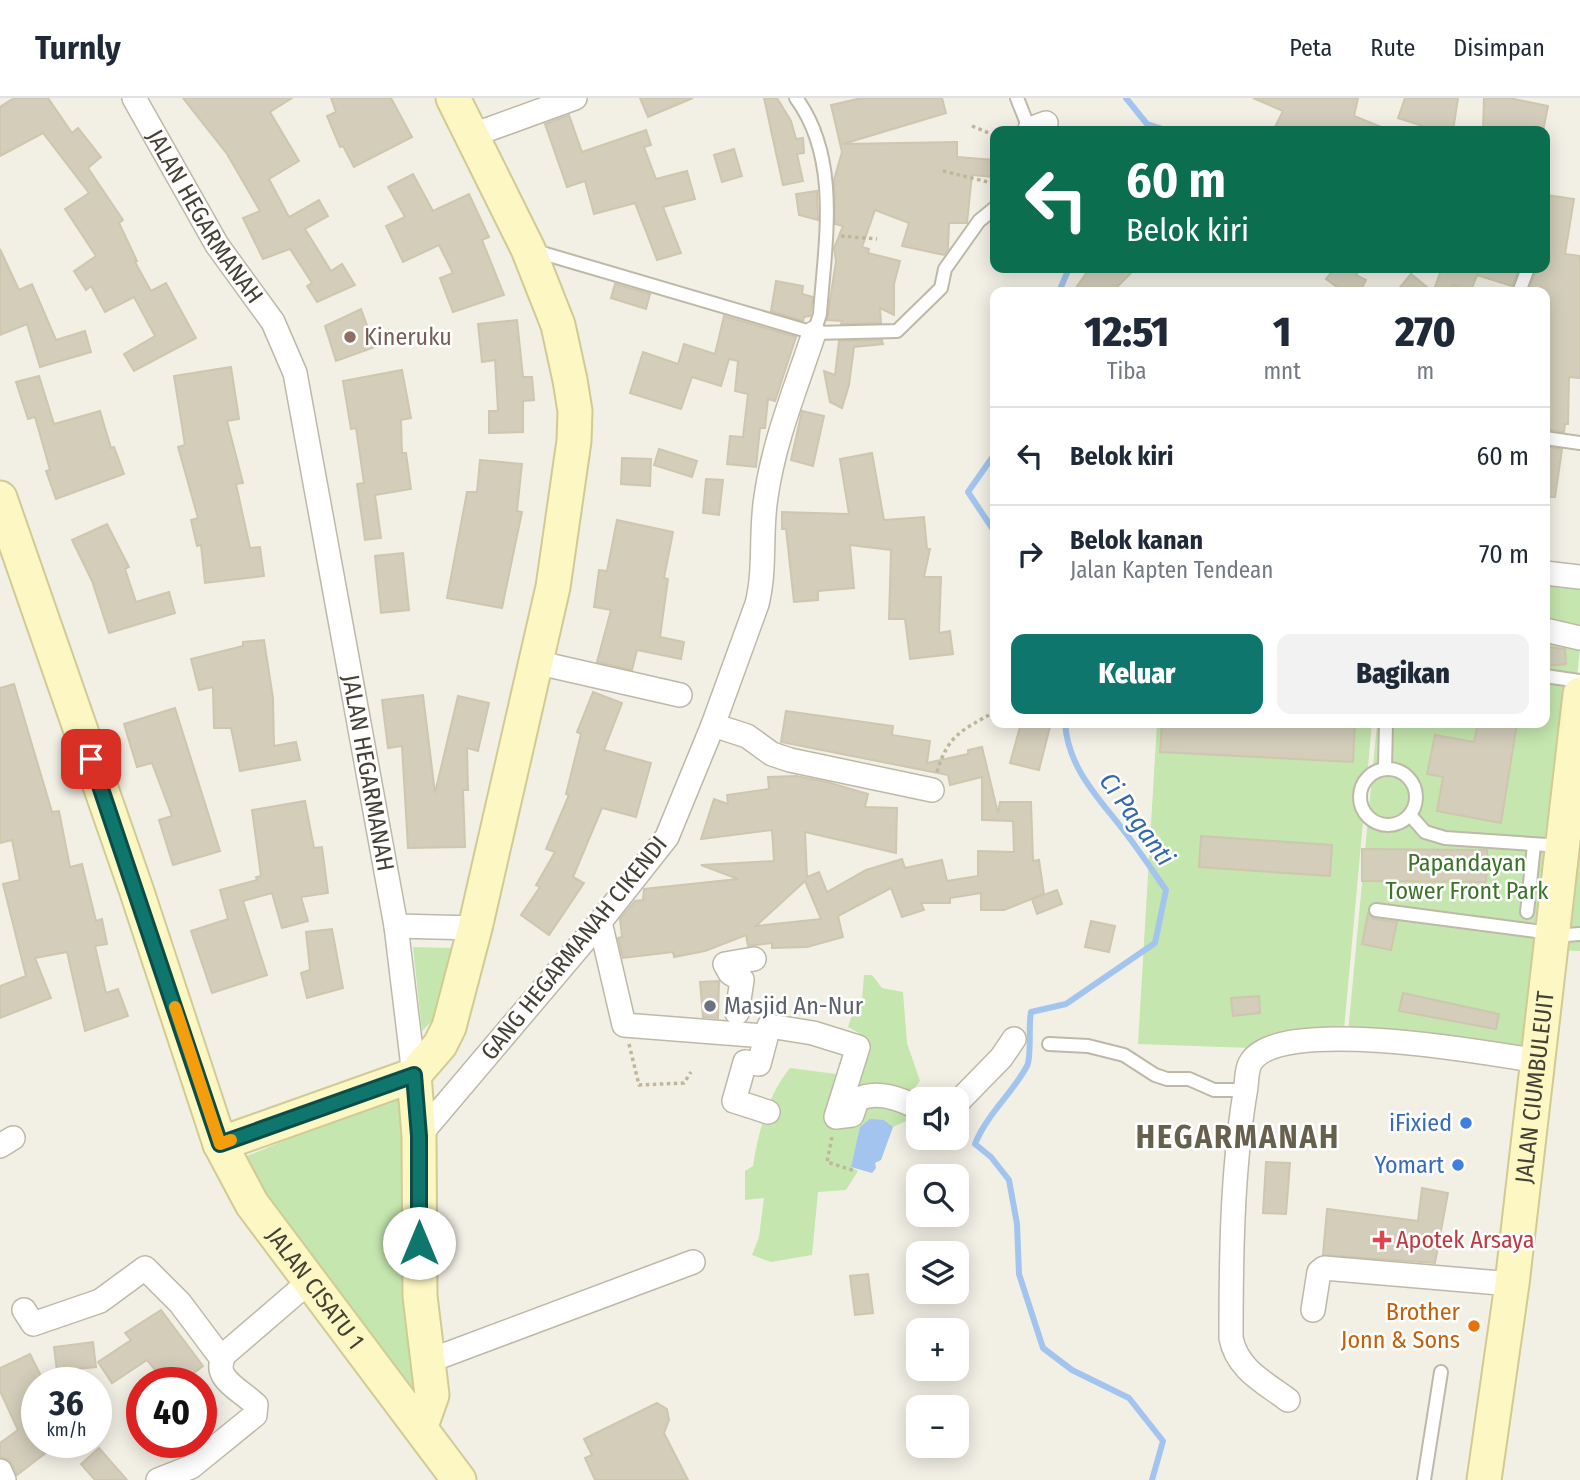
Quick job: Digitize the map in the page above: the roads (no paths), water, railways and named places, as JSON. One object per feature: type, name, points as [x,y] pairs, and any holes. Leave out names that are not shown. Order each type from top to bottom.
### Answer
[{"type":"street","name":"JALAN HEGARMANAH","points":[[134,98],[217,245],[273,323],[295,373],[396,926],[414,1075],[419,1136],[420,1296],[432,1398],[421,1426]]},
{"type":"street","points":[[220,1144],[414,1075],[440,1045],[449,1027],[475,928],[553,587],[574,441],[575,411],[558,325],[528,248],[453,98]]},
{"type":"street","points":[[472,135],[575,98]]},
{"type":"street","name":"GANG HEGARMANAH CIKENDI","points":[[419,1136],[600,922],[667,837],[713,724],[757,604],[762,584],[765,500],[775,444],[814,333]]},
{"type":"street","name":"JALAN CISATU 1","points":[[0,498],[136,889],[220,1144],[252,1204],[421,1426]]},
{"type":"street","points":[[1550,574],[1580,577]]},
{"type":"street","points":[[1550,631],[1580,638]]},
{"type":"street","points":[[536,662],[680,695]]},
{"type":"street","name":"JALAN CIUMBULEUIT","points":[[1484,1480],[1512,1284],[1538,1061],[1566,934],[1561,836],[1580,694]]},
{"type":"street","points":[[713,724],[747,736],[772,754],[790,760],[932,790]]},
{"type":"street","points":[[600,922],[624,1025],[813,1033],[858,1047],[836,1118],[852,1115],[857,1100],[866,1095],[890,1097],[906,1103]]},
{"type":"street","points":[[396,926],[475,928]]},
{"type":"street","points":[[754,959],[725,964],[730,973],[742,980],[751,991],[730,1011],[770,1021],[759,1064],[745,1062],[724,1100],[768,1112]]},
{"type":"street","points":[[969,1090],[1001,1058],[1014,1039]]},
{"type":"street","points":[[1288,1400],[1244,1367],[1234,1354],[1231,1338],[1240,1126],[1250,1062],[1262,1051],[1286,1044],[1327,1040],[1403,1040],[1538,1061]]},
{"type":"street","points":[[426,1362],[693,1262]]},
{"type":"street","points":[[24,1310],[33,1324],[100,1301],[145,1268],[180,1303],[222,1359]]},
{"type":"street","points":[[1313,1310],[1319,1272],[1324,1268],[1512,1284]]},
{"type":"street","points":[[158,1480],[191,1467],[257,1413],[253,1402],[222,1374],[219,1368],[222,1359],[310,1280]]},
{"type":"street","points":[[421,1426],[459,1480]]},
{"type":"street","points":[[0,1471],[4,1480]]},
{"type":"lane","name":"GANG HEGARMANAH CIKENDI","points":[[796,98],[811,118],[826,165],[820,314],[814,333]]},
{"type":"lane","points":[[1017,98],[1034,126]]},
{"type":"lane","points":[[528,248],[814,333],[897,331],[941,288],[945,269],[979,221],[990,212]]},
{"type":"lane","points":[[1550,439],[1580,443]]},
{"type":"lane","points":[[1550,677],[1580,681]]},
{"type":"lane","points":[[1385,769],[1386,728]]},
{"type":"lane","points":[[1385,769],[1406,776],[1413,784],[1415,805],[1410,815],[1391,825],[1370,819],[1363,811],[1361,789],[1375,772],[1385,769]]},
{"type":"lane","points":[[1410,815],[1425,832],[1445,838],[1561,836],[1527,912]]},
{"type":"lane","points":[[1376,910],[1566,934]]},
{"type":"lane","points":[[1048,1044],[1088,1046],[1124,1055],[1155,1075],[1167,1079],[1189,1079],[1213,1090],[1246,1090]]},
{"type":"lane","points":[[1424,1480],[1441,1372]]},
{"type":"water","points":[[870,1119],[884,1120],[893,1127],[881,1160],[875,1163],[876,1168],[872,1173],[851,1167],[860,1127]]},
{"type":"waterway","name":"Ci Paganti","points":[[1126,98],[1147,124],[1153,126]]},
{"type":"waterway","name":"Ci Paganti","points":[[1061,287],[1067,273]]},
{"type":"waterway","name":"Ci Paganti","points":[[990,461],[968,492],[990,525]]},
{"type":"waterway","name":"Ci Paganti","points":[[1066,728],[1072,754],[1086,781],[1166,890],[1155,943],[1066,1004],[1031,1012],[1027,1066],[986,1123],[975,1144],[991,1157],[1009,1180],[1017,1224],[1019,1274],[1043,1348],[1072,1370],[1129,1398],[1163,1441],[1152,1480]]},
{"type":"place","name":"Kineruku","points":[[350,337]]},
{"type":"place","name":"Masjid An-Nur","points":[[710,1006]]},
{"type":"place","name":"iFixied","points":[[1466,1123]]},
{"type":"place","name":"Yomart","points":[[1458,1165]]},
{"type":"place","name":"Apotek Arsaya","points":[[1382,1240]]},
{"type":"place","name":"Brother Jonn & Sons","points":[[1474,1326]]},
{"type":"district","name":"HEGARMANAH","points":[[1238,1137]]},
{"type":"park label","name":"Papandayan Tower Front Park","points":[[1467,877]]}]
